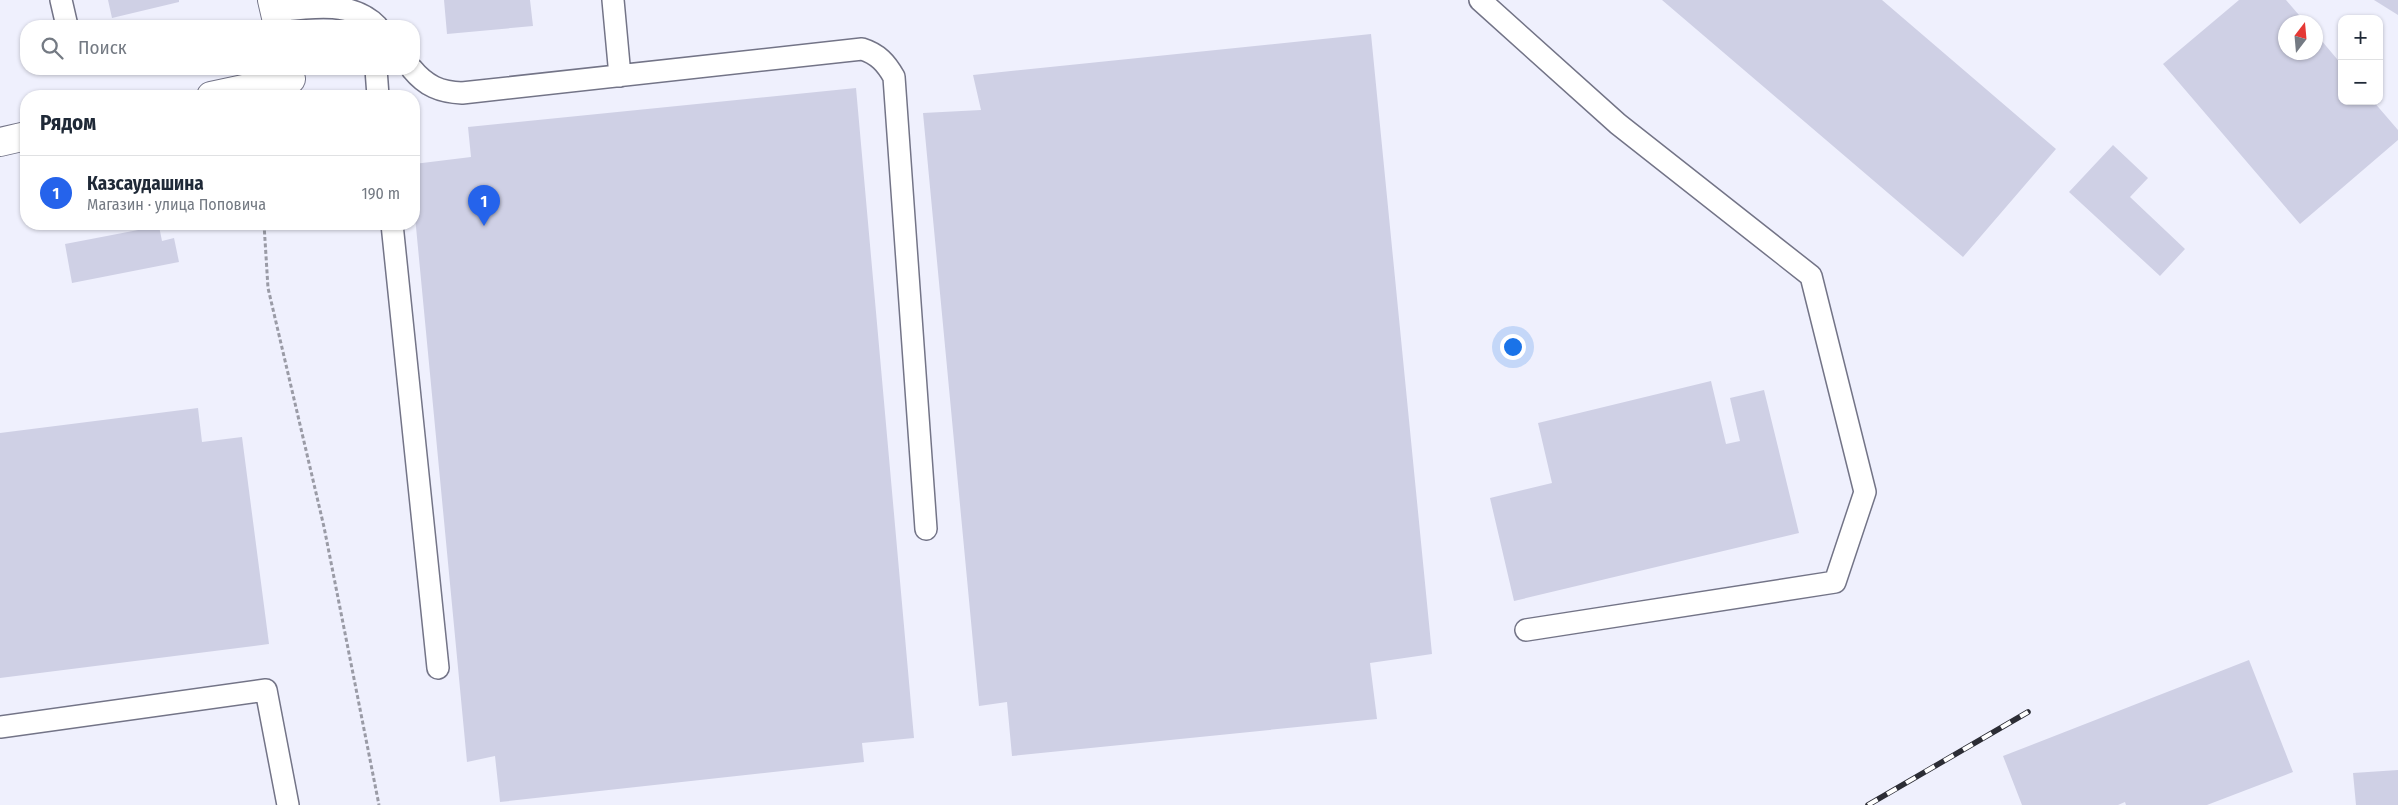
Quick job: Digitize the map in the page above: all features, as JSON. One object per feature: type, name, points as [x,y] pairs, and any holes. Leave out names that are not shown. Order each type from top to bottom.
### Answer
[{"type":"street","points":[[243,90],[292,81]]},
{"type":"street","points":[[0,142],[20,137]]},
{"type":"lane","points":[[61,0],[66,20]]},
{"type":"lane","points":[[613,0],[620,76]]},
{"type":"lane","points":[[1480,0],[1618,124],[1811,276],[1866,492],[1835,582],[1526,630]]},
{"type":"lane","points":[[275,13],[337,4],[352,7],[369,20]]},
{"type":"lane","points":[[417,75],[424,83],[445,92],[453,92],[620,76],[862,49],[872,52],[887,64],[894,77],[926,529]]},
{"type":"lane","points":[[376,75],[378,90]]},
{"type":"lane","points":[[393,230],[438,668]]},
{"type":"lane","points":[[0,727],[266,690],[288,805]]},
{"type":"path","points":[[264,230],[268,288],[324,526],[379,805]]},
{"type":"building","points":[[108,0],[179,0],[179,2],[112,18]]},
{"type":"building","points":[[444,0],[530,0],[533,26],[447,34]]},
{"type":"building","points":[[1662,0],[1882,0],[2056,149],[1963,257]]},
{"type":"building","points":[[2239,0],[2286,0],[2299,15],[2278,15],[2278,60],[2323,60],[2323,42],[2338,60],[2338,105],[2376,105],[2398,130],[2398,140],[2300,224],[2163,64]]},
{"type":"building","points":[[2374,0],[2398,0],[2398,15]]},
{"type":"building","points":[[1371,34],[1432,654],[1370,663],[1377,719],[1012,756],[1007,702],[979,706],[923,113],[981,110],[973,75]]},
{"type":"building","points":[[856,88],[914,738],[862,743],[864,762],[500,802],[495,756],[467,762],[416,230],[420,230],[420,163],[471,157],[468,127]]},
{"type":"building","points":[[2113,145],[2148,178],[2130,197],[2185,249],[2160,276],[2069,192]]},
{"type":"building","points":[[138,230],[160,230],[162,241],[174,238],[179,262],[72,283],[65,244]]},
{"type":"building","points":[[1711,381],[1726,444],[1740,441],[1730,398],[1764,390],[1799,533],[1514,601],[1490,498],[1552,483],[1538,423]]},
{"type":"building","points":[[198,408],[202,442],[242,437],[269,644],[0,678],[0,433]]},
{"type":"building","points":[[2249,660],[2293,772],[2207,805],[2126,805],[2125,802],[2118,805],[2022,805],[2003,756]]},
{"type":"building","points":[[2398,770],[2398,805],[2356,805],[2353,773]]},
{"type":"railway","points":[[1868,805],[2028,712]]},
{"type":"place","name":"Казсаудашина","points":[[484,226]]}]
